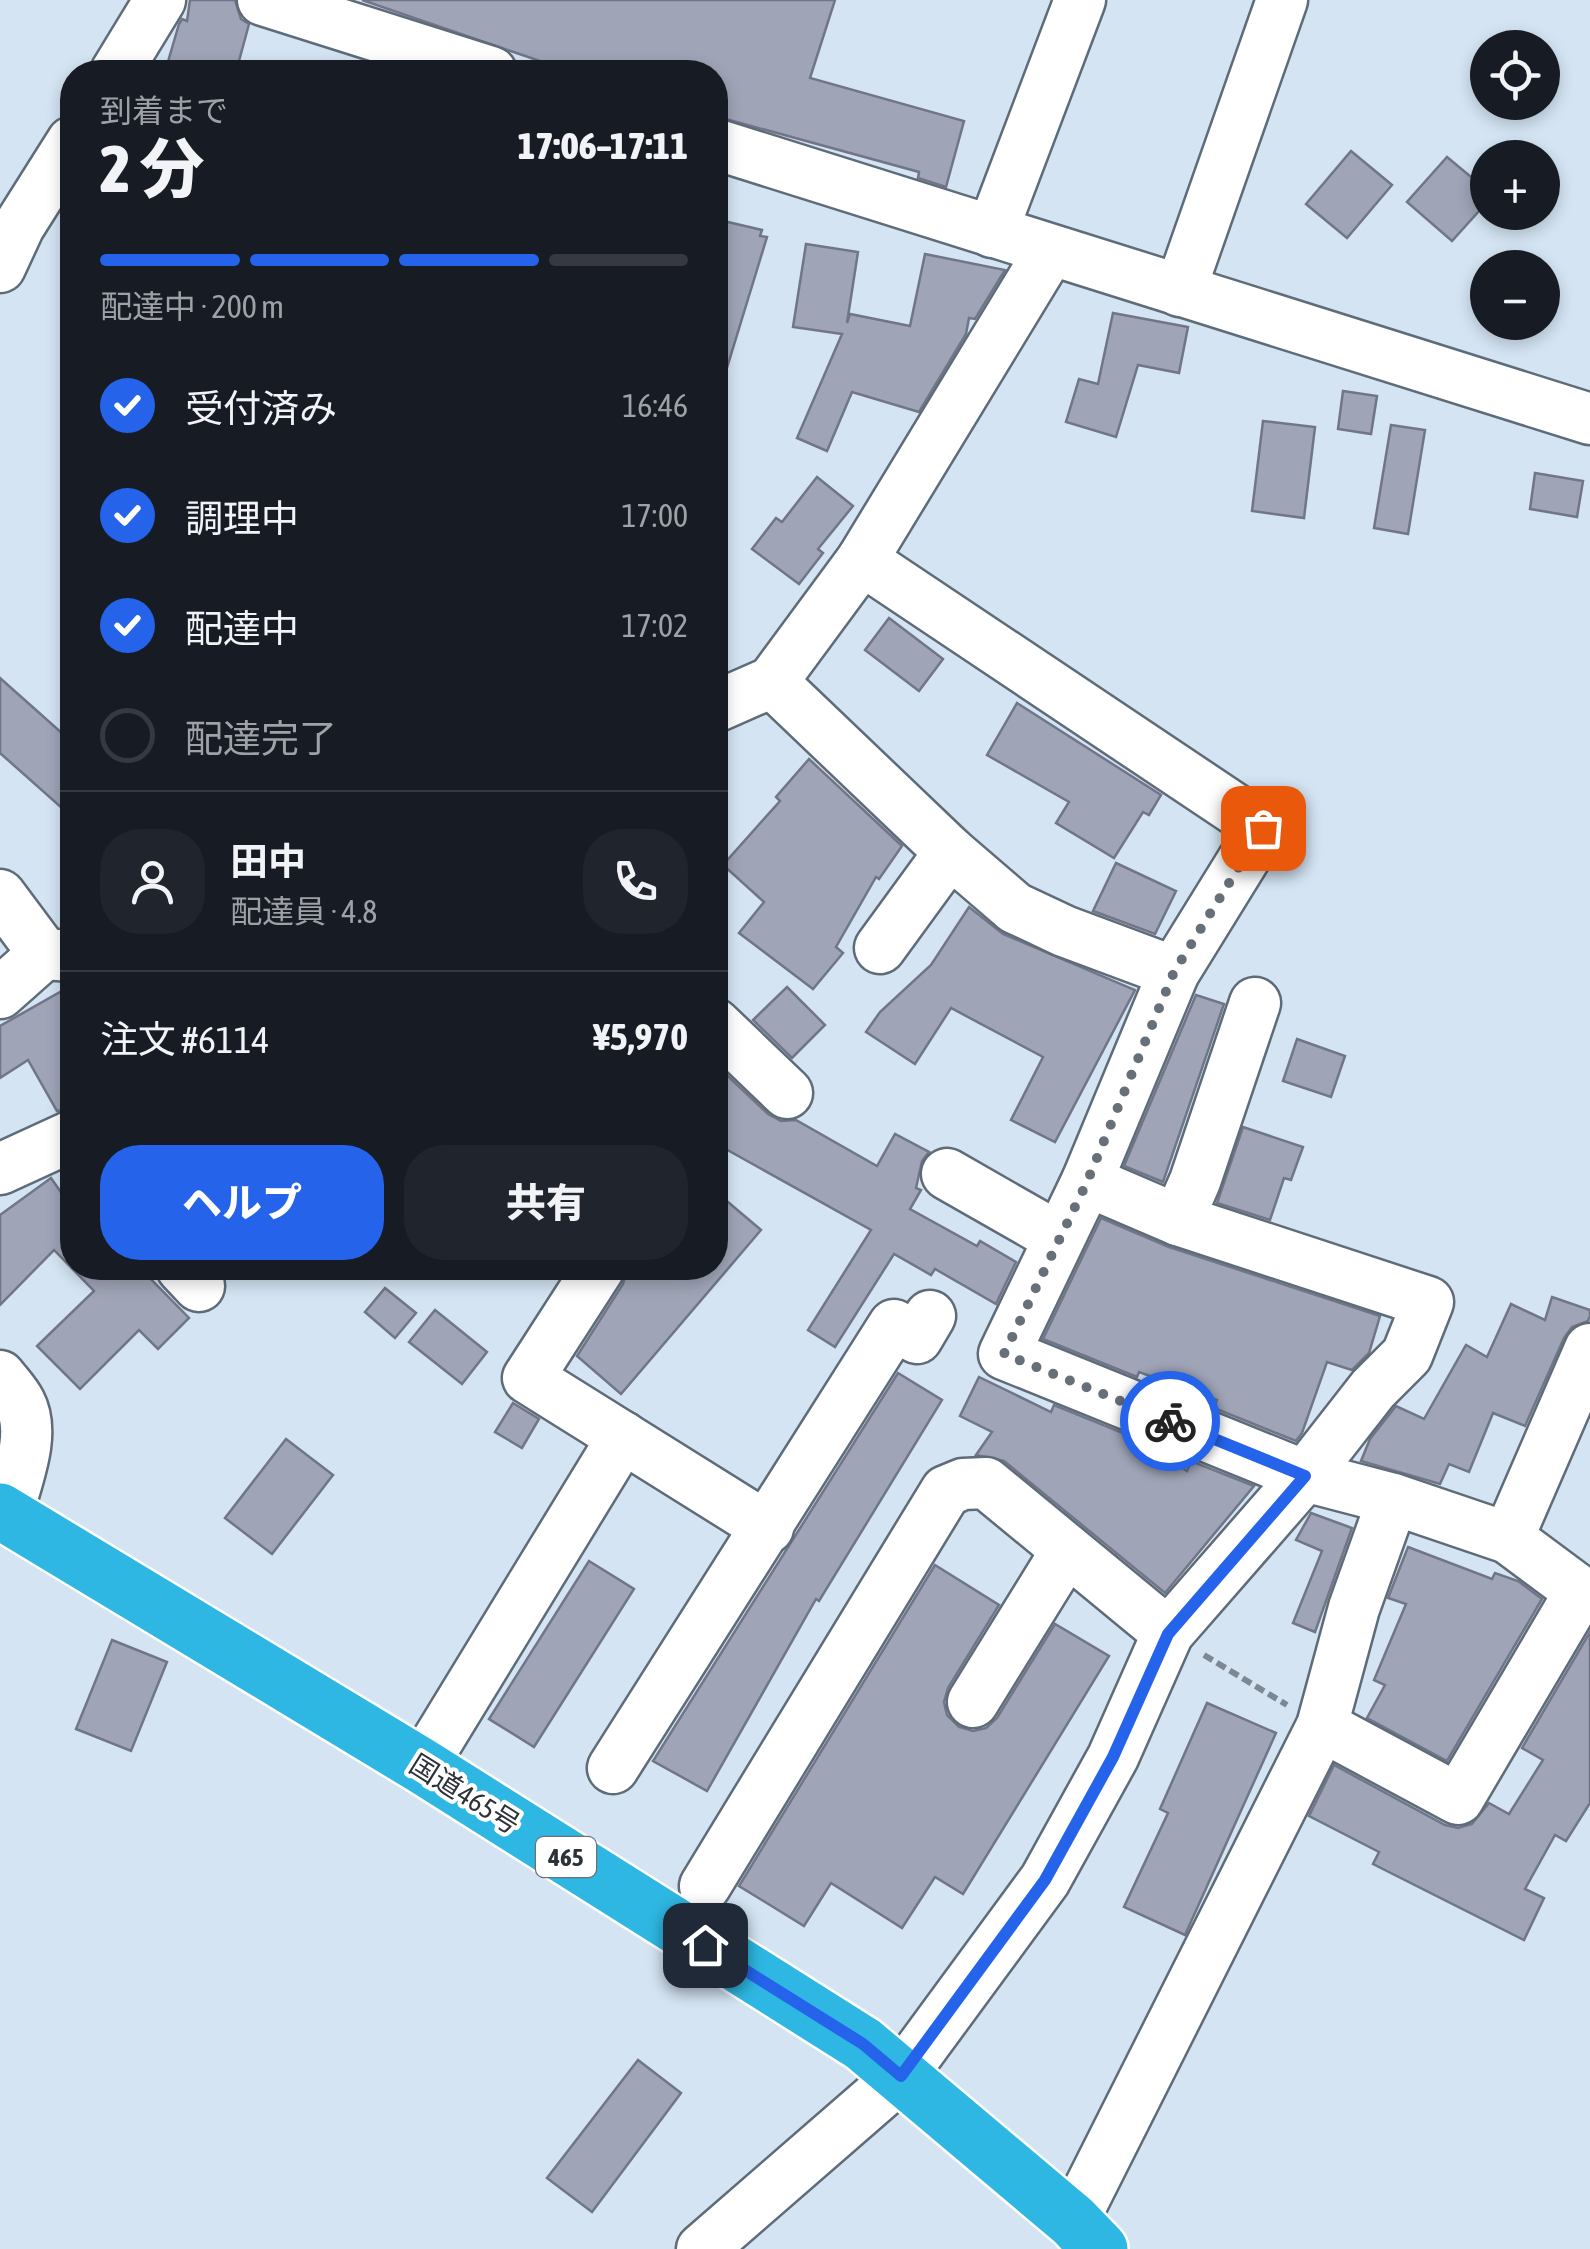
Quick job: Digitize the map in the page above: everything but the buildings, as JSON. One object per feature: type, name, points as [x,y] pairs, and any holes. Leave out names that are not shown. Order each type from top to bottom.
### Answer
[{"type":"highway","name":"国道465号","points":[[4,1513],[422,1766],[863,2044],[1086,2235]]},
{"type":"street","points":[[123,60],[160,0]]},
{"type":"street","points":[[263,0],[454,60]]},
{"type":"street","points":[[992,232],[1080,0]]},
{"type":"street","points":[[1180,291],[1282,0]]},
{"type":"street","points":[[728,148],[1590,419]]},
{"type":"street","points":[[0,267],[19,226],[60,161]]},
{"type":"street","points":[[728,701],[772,682],[862,560],[1050,250]]},
{"type":"street","points":[[862,560],[1263,828],[1174,972],[1087,1182],[1004,1354],[1305,1476],[1393,1499],[1508,1538],[1585,1596],[1458,1799],[1322,1726]]},
{"type":"street","points":[[772,682],[950,852],[1015,908],[1064,931],[1174,972]]},
{"type":"street","points":[[880,948],[950,852]]},
{"type":"street","points":[[0,895],[58,955],[0,994]]},
{"type":"street","points":[[1178,1220],[1255,1003]]},
{"type":"street","points":[[728,1036],[787,1093]]},
{"type":"street","points":[[0,1169],[60,1146]]},
{"type":"street","points":[[947,1174],[1059,1238]]},
{"type":"street","points":[[702,2249],[901,2076],[1045,1880],[1113,1757],[1168,1634],[1305,1476],[1373,1389],[1407,1355],[1428,1302],[1178,1220],[1087,1182]]},
{"type":"street","points":[[591,1280],[528,1378],[768,1528]]},
{"type":"street","points":[[613,1768],[894,1325],[917,1338],[930,1316]]},
{"type":"street","points":[[1508,1538],[1590,1351]]},
{"type":"street","points":[[0,1376],[20,1404],[25,1422],[25,1444],[4,1513]]},
{"type":"street","points":[[422,1766],[623,1437]]},
{"type":"street","points":[[705,1886],[946,1491],[963,1484],[986,1483],[1168,1634]]},
{"type":"street","points":[[1086,2235],[1322,1726],[1354,1608],[1393,1499]]},
{"type":"street","points":[[973,1702],[1067,1550]]},
{"type":"path","points":[[1168,1634],[1322,1726]]},
{"type":"way so far","points":[[1170,1421],[1004,1354],[1087,1182],[1174,972],[1263,828]]},
{"type":"route","points":[[705,1945],[863,2044],[901,2076],[1045,1880],[1113,1757],[1168,1634],[1305,1476],[1170,1421]]}]
